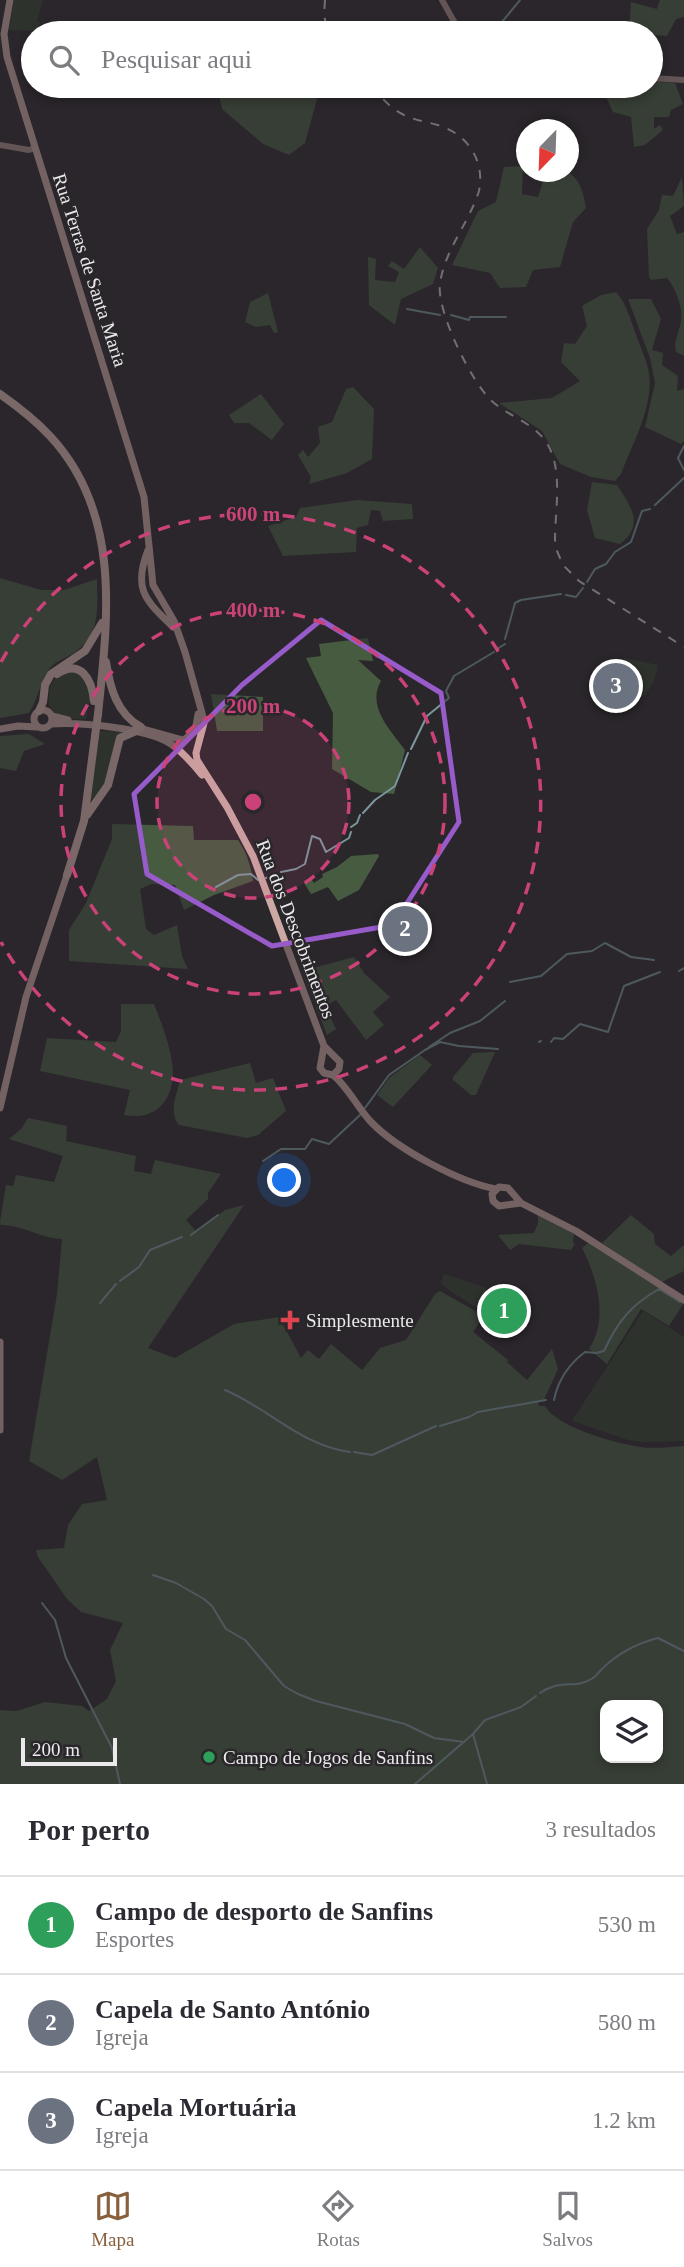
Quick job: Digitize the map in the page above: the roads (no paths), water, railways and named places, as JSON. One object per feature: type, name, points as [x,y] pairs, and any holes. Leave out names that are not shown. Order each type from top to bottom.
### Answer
[{"type":"highway","points":[[0,395],[33,423],[64,457],[94,516],[104,560],[107,605],[104,654],[84,821],[67,875]]},
{"type":"highway","points":[[93,701],[105,573]]},
{"type":"highway","points":[[45,715],[45,685],[51,674],[85,651],[102,623]]},
{"type":"highway","points":[[84,821],[108,785],[120,738],[138,729],[119,705],[111,687],[104,654]]},
{"type":"highway","points":[[45,715],[53,677],[64,670],[78,671],[89,679],[93,685],[95,714]]},
{"type":"highway","points":[[67,875],[82,809],[93,736]]},
{"type":"main road","name":"Rua Terras de Santa Maria","points":[[10,0],[5,22],[5,49],[138,477],[147,511],[149,550]]},
{"type":"main road","points":[[442,0],[454,21]]},
{"type":"main road","points":[[663,79],[684,80]]},
{"type":"main road","points":[[0,145],[29,150],[35,148]]},
{"type":"main road","points":[[149,550],[153,585],[185,652],[204,723],[197,750],[183,754],[179,746],[197,727],[198,706]]},
{"type":"main road","points":[[149,550],[143,571],[142,589],[150,605],[176,629]]},
{"type":"main road","points":[[142,589],[147,583],[153,585]]},
{"type":"main road","points":[[150,605],[156,605],[159,598]]},
{"type":"main road","points":[[0,729],[18,726],[45,715]]},
{"type":"main road","points":[[37,727],[34,722],[45,715]]},
{"type":"main road","name":"Rua dos Descobrimentos","points":[[18,726],[45,729],[45,715],[138,729],[177,740],[192,739],[197,750],[197,760],[237,824],[253,856],[324,1046],[340,1062],[336,1073],[340,1081],[364,1114],[391,1139],[421,1159],[494,1192]]},
{"type":"main road","name":"Rua dos Descobrimentos","points":[[138,729],[162,739],[183,754],[237,824]]},
{"type":"main road","points":[[0,1108],[21,1017],[67,875]]},
{"type":"main road","name":"Rua dos Descobrimentos","points":[[324,1046],[320,1065],[322,1072],[336,1073]]},
{"type":"main road","points":[[322,1059],[332,1055]]},
{"type":"main road","name":"Rua dos Descobrimentos","points":[[494,1192],[506,1187],[511,1199],[582,1234],[684,1300]]},
{"type":"main road","name":"Rua dos Descobrimentos","points":[[494,1192],[493,1201],[497,1205],[505,1206],[511,1199]]},
{"type":"main road","points":[[0,1342],[0,1430]]},
{"type":"waterway","points":[[503,21],[520,0]]},
{"type":"waterway","points":[[407,309],[440,315]]},
{"type":"waterway","points":[[451,315],[469,320],[470,317],[506,317]]},
{"type":"waterway","points":[[684,446],[678,458],[684,470]]},
{"type":"waterway","points":[[655,505],[684,478]]},
{"type":"waterway","points":[[587,582],[595,569],[606,564],[615,552],[631,542],[642,511],[650,509]]},
{"type":"waterway","points":[[566,595],[576,597],[583,588]]},
{"type":"waterway","points":[[505,639],[515,603],[561,594]]},
{"type":"waterway","points":[[497,649],[505,644]]},
{"type":"waterway","points":[[411,749],[427,716],[449,698],[446,691],[454,676],[494,652]]},
{"type":"waterway","points":[[363,813],[375,800],[395,786],[408,753]]},
{"type":"waterway","points":[[351,827],[357,823],[360,815]]},
{"type":"waterway","points":[[281,872],[305,864],[312,836],[320,839],[326,852],[349,838],[351,832]]},
{"type":"waterway","points":[[216,887],[238,875],[251,874],[258,880]]},
{"type":"waterway","points":[[266,878],[276,875]]},
{"type":"waterway","points":[[510,982],[541,976],[567,954],[592,951],[605,943],[631,957],[654,960]]},
{"type":"waterway","points":[[679,971],[684,968]]},
{"type":"waterway","points":[[551,1042],[554,1038],[563,1039],[580,1024],[608,1032],[624,986],[660,972]]},
{"type":"waterway","points":[[429,1047],[450,1033],[480,1021],[505,1001]]},
{"type":"waterway","points":[[365,1108],[389,1075],[440,1042],[498,1049]]},
{"type":"waterway","points":[[263,1161],[281,1149],[305,1149],[312,1139],[329,1144],[360,1115]]},
{"type":"waterway","points":[[191,1235],[218,1215]]},
{"type":"waterway","points":[[120,1281],[139,1267],[150,1250],[182,1237]]},
{"type":"waterway","points":[[100,1303],[116,1284]]},
{"type":"waterway","points":[[554,1400],[561,1379],[574,1362],[585,1352],[604,1351],[620,1322],[641,1301],[659,1289],[680,1302]]},
{"type":"waterway","points":[[225,1390],[316,1442],[350,1452]]},
{"type":"waterway","points":[[440,1426],[478,1412],[546,1400]]},
{"type":"waterway","points":[[354,1452],[372,1455],[436,1426]]},
{"type":"waterway","points":[[153,1575],[176,1583],[204,1599],[212,1606],[226,1629],[245,1640],[284,1686],[298,1694],[405,1724],[434,1738],[464,1742]]},
{"type":"waterway","points":[[42,1603],[55,1620],[66,1658],[112,1748],[120,1784]]},
{"type":"waterway","points":[[540,1693],[555,1686],[586,1681],[623,1653],[651,1640],[658,1638],[684,1651]]},
{"type":"waterway","points":[[415,1784],[473,1734],[485,1720],[521,1707],[536,1696]]},
{"type":"waterway","points":[[473,1734],[487,1784]]},
{"type":"railway","points":[[325,0],[325,21]]},
{"type":"railway","points":[[382,98],[399,112],[413,119],[451,130],[467,143],[477,160],[480,170],[479,191],[446,260],[440,296],[458,347],[485,394],[537,432],[553,455],[557,479],[555,540],[563,565],[579,581],[684,647]]},
{"type":"place","name":"Capela Mortuária","points":[[616,686]]},
{"type":"place","name":"Capela de Santo António","points":[[405,929]]},
{"type":"place","name":"Campo de desporto de Sanfins","points":[[504,1311]]},
{"type":"place","name":"Simplesmente","points":[[290,1320]]},
{"type":"place","name":"Campo de Jogos de Sanfins","points":[[209,1757]]}]
